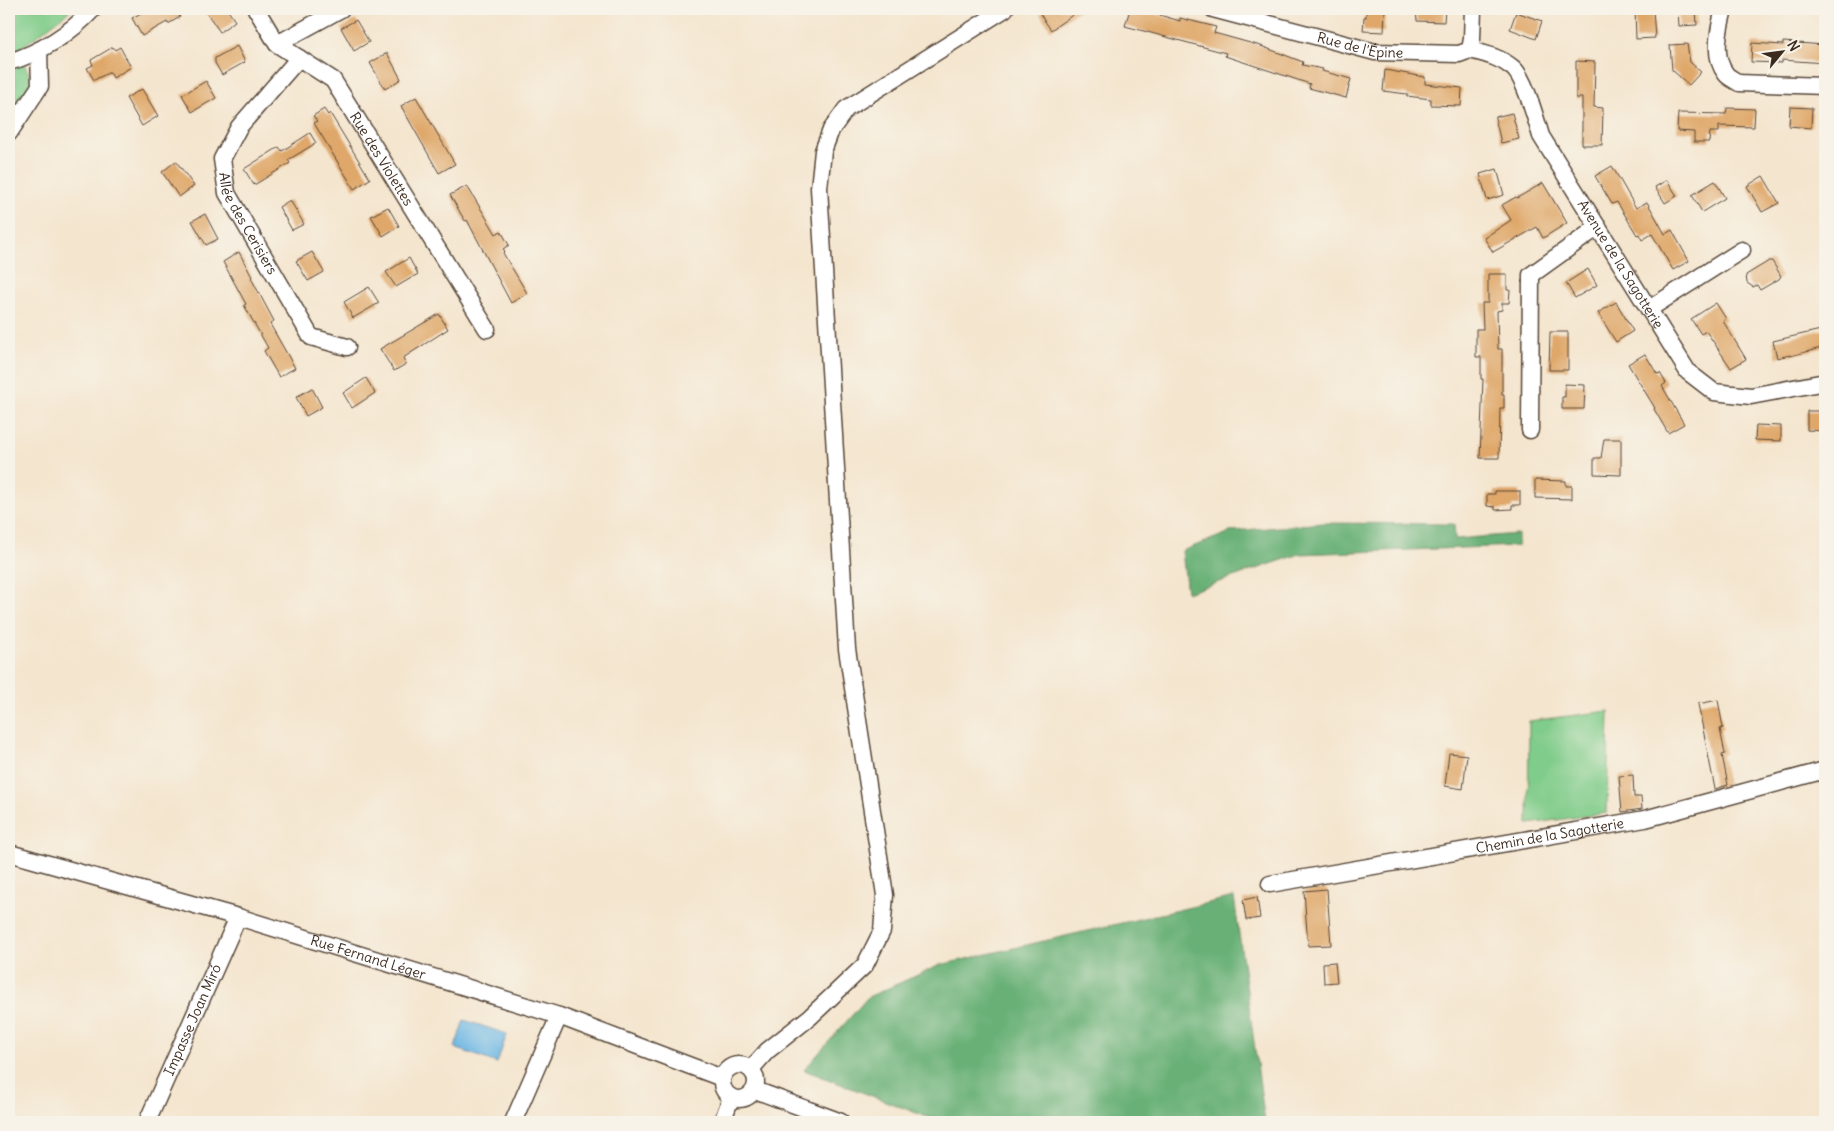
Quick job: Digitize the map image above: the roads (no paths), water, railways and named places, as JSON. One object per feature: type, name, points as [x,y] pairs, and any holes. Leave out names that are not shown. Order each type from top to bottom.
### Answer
[{"type":"street","points":[[9,62],[39,51],[84,19],[93,9]]},
{"type":"street","name":"Rue des Violettes","points":[[256,9],[277,44],[333,80],[488,329]]},
{"type":"street","points":[[277,44],[341,9]]},
{"type":"street","points":[[751,1069],[767,1051],[810,1017],[865,965],[882,931],[885,895],[848,649],[819,188],[823,150],[831,130],[846,109],[1005,9]]},
{"type":"street","name":"Rue de l'Épine","points":[[1212,9],[1375,52],[1459,54],[1470,50]]},
{"type":"street","points":[[1470,50],[1472,40],[1472,9]]},
{"type":"street","points":[[1724,9],[1718,33],[1720,65],[1727,76],[1739,83],[1825,86]]},
{"type":"street","name":"Avenue de la Sagotterie","points":[[1470,50],[1493,56],[1514,69],[1529,98],[1542,136],[1688,372],[1714,392],[1751,396],[1825,382]]},
{"type":"street","points":[[9,133],[40,86],[39,51]]},
{"type":"street","name":"Allée des Cerisiers","points":[[298,58],[239,127],[222,159],[227,193],[311,337],[347,348]]},
{"type":"street","points":[[1530,430],[1530,275],[1598,227]]},
{"type":"street","points":[[1649,309],[1742,250]]},
{"type":"street","name":"Chemin de la Sagotterie","points":[[1270,884],[1645,819],[1825,770]]},
{"type":"street","name":"Rue Fernand Léger","points":[[9,853],[238,917],[559,1016],[722,1078]]},
{"type":"street","name":"Impasse Joan Miró","points":[[147,1122],[238,917]]},
{"type":"street","points":[[513,1122],[559,1016]]},
{"type":"street","points":[[734,1065],[746,1066],[751,1069],[757,1079],[755,1090],[748,1098],[742,1100],[732,1098],[723,1090],[722,1078],[725,1072],[734,1065]]},
{"type":"street","points":[[755,1090],[841,1122]]},
{"type":"street","points":[[722,1122],[732,1098]]},
{"type":"water","points":[[464,1020],[507,1034],[497,1063],[455,1048]]}]
